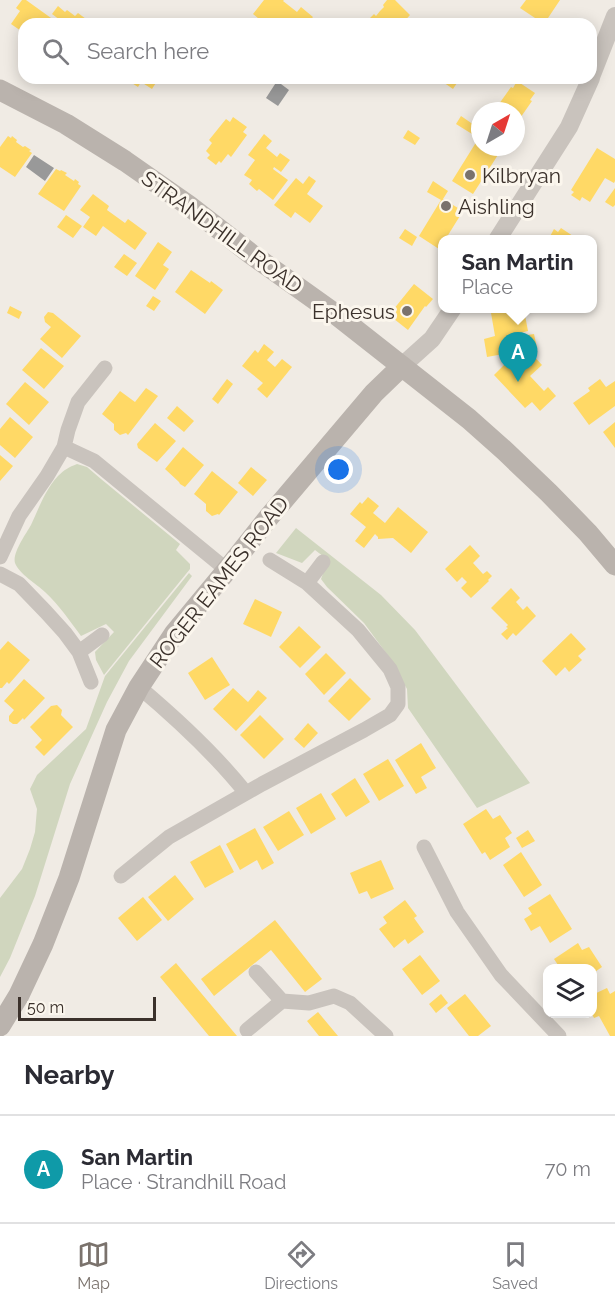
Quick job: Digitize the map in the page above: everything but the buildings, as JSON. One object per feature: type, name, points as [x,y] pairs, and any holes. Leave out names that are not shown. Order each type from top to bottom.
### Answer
[{"type":"main road","name":"STRANDHILL ROAD","points":[[0,90],[66,123],[125,161],[338,316],[469,419],[505,451],[588,533],[615,565]]},
{"type":"main road","name":"ROGER EAMES ROAD","points":[[0,1026],[19,995],[47,933],[69,878],[116,730],[139,687],[174,634],[269,517],[374,393],[402,366]]},
{"type":"street","points":[[597,62],[615,16]]},
{"type":"street","points":[[500,235],[569,127],[588,84]]},
{"type":"street","points":[[402,366],[432,339],[450,313]]},
{"type":"street","points":[[0,557],[19,516],[64,447],[78,402],[105,368]]},
{"type":"street","points":[[64,447],[94,460],[227,570]]},
{"type":"street","points":[[122,876],[169,837],[390,715],[398,704],[398,687],[390,669],[358,630],[307,583],[270,560]]},
{"type":"street","points":[[307,583],[323,562]]},
{"type":"street","points":[[0,574],[19,584],[65,633],[79,652],[92,682]]},
{"type":"street","points":[[79,652],[102,635]]},
{"type":"street","points":[[139,687],[183,726],[227,770],[246,793]]},
{"type":"street","points":[[424,847],[457,912],[501,975],[559,1036]]},
{"type":"street","points":[[256,972],[282,1001]]},
{"type":"street","points":[[247,1030],[282,1001],[309,1003],[334,996],[350,1003],[386,1036]]},
{"type":"green space","points":[[77,464],[87,467],[180,544],[176,550],[190,564],[190,569],[104,675],[96,660],[95,652],[114,632],[106,624],[81,636],[55,602],[24,575],[15,563],[17,549],[49,487],[62,472]]},
{"type":"green space","points":[[296,528],[381,595],[415,630],[530,783],[477,808],[408,708],[407,689],[389,657],[364,623],[321,579],[328,560],[315,550],[302,563],[276,553]]},
{"type":"green space","points":[[189,573],[192,576],[129,661],[107,702],[70,784],[35,896],[0,977],[0,898],[22,869],[35,832],[37,809],[30,789],[37,775],[86,729],[105,676]]},
{"type":"place","name":"Kilbryan","points":[[470,175]]},
{"type":"place","name":"Aishling","points":[[446,206]]},
{"type":"place","name":"Ephesus","points":[[407,311]]},
{"type":"place","name":"San Martin","points":[[518,382]]}]
